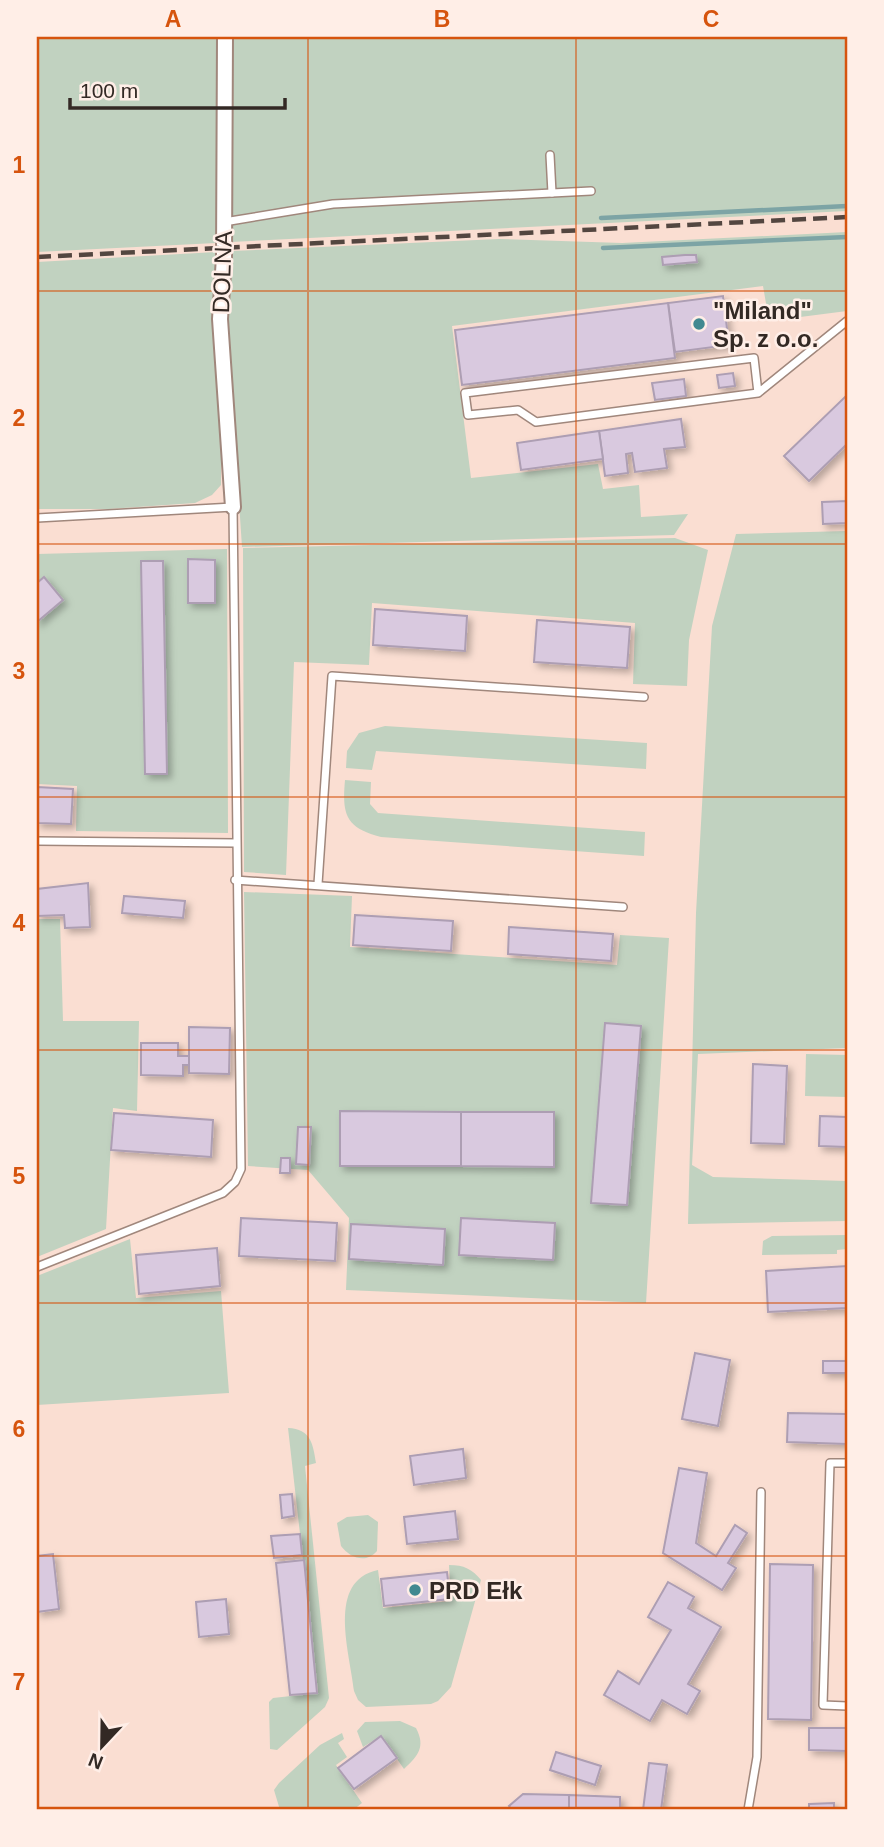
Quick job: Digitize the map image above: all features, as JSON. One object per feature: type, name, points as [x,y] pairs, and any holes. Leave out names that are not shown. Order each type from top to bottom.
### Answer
[{"type":"street","name":"DOLNA","points":[[225,37],[221,353],[233,507]]},
{"type":"lane","points":[[550,155],[552,194]]},
{"type":"lane","points":[[223,222],[333,204],[591,191]]},
{"type":"lane","points":[[758,393],[754,358],[465,393],[468,415],[518,410],[536,422],[758,393],[847,321]]},
{"type":"lane","points":[[37,518],[233,507],[235,880],[241,1169],[235,1182],[223,1193],[37,1267]]},
{"type":"lane","points":[[318,884],[332,676],[644,697]]},
{"type":"lane","points":[[37,841],[236,843]]},
{"type":"lane","points":[[235,880],[623,907]]},
{"type":"lane","points":[[847,1463],[830,1463],[823,1705],[847,1706]]},
{"type":"lane","points":[[748,1810],[757,1756],[761,1492]]},
{"type":"green space","points":[[37,37],[216,37],[216,243],[37,252]]},
{"type":"green space","points":[[231,37],[846,37],[847,211],[231,242]]},
{"type":"green space","points":[[847,232],[847,311],[769,321],[763,286],[452,326],[471,478],[598,464],[603,489],[639,485],[641,517],[688,514],[674,535],[242,547],[228,336],[231,251],[499,239],[622,243]]},
{"type":"green space","points":[[216,252],[214,351],[221,440],[221,485],[212,495],[195,503],[109,509],[37,509],[37,262]]},
{"type":"green space","points":[[847,531],[847,1048],[698,1054],[692,1165],[713,1177],[847,1181],[847,1221],[688,1224],[696,913],[712,626],[736,534]]},
{"type":"green space","points":[[675,538],[708,550],[689,640],[687,686],[633,684],[635,623],[372,603],[369,665],[294,662],[286,875],[244,872],[243,548]]},
{"type":"green space","points":[[227,549],[228,833],[76,831],[77,786],[37,784],[37,554]]},
{"type":"green space","points":[[385,726],[647,743],[646,769],[376,751],[372,770],[346,768],[347,751],[359,733]]},
{"type":"green space","points":[[345,780],[371,782],[370,804],[378,813],[645,832],[644,856],[381,837],[360,829],[348,818],[344,802]]},
{"type":"green space","points":[[244,892],[352,896],[350,947],[617,965],[620,935],[669,938],[646,1303],[346,1290],[349,1218],[308,1170],[248,1166]]},
{"type":"green space","points":[[37,919],[60,919],[63,1021],[139,1021],[137,1111],[113,1108],[106,1229],[37,1257]]},
{"type":"green space","points":[[806,1054],[847,1055],[847,1097],[805,1096]]},
{"type":"green space","points":[[847,1235],[847,1249],[837,1250],[837,1254],[762,1255],[763,1241],[772,1236]]},
{"type":"green space","points":[[130,1239],[136,1298],[221,1291],[229,1393],[37,1405],[37,1276]]},
{"type":"green space","points":[[288,1428],[302,1431],[310,1439],[316,1463],[305,1466],[329,1698],[325,1707],[277,1750],[270,1749],[269,1702],[273,1698],[318,1693]]},
{"type":"green space","points":[[368,1515],[378,1522],[377,1551],[368,1557],[358,1558],[341,1546],[337,1523],[347,1517]]},
{"type":"green space","points":[[449,1565],[467,1568],[481,1580],[451,1687],[438,1701],[431,1704],[366,1707],[358,1700],[354,1691],[346,1638],[346,1603],[352,1588],[362,1577],[378,1570],[383,1608],[451,1601]]},
{"type":"green space","points":[[400,1721],[416,1728],[420,1741],[417,1755],[404,1769],[381,1736],[363,1747],[357,1731],[365,1722]]},
{"type":"green space","points":[[342,1733],[344,1739],[338,1743],[347,1757],[336,1765],[362,1803],[353,1810],[280,1810],[274,1790],[279,1783],[320,1745]]},
{"type":"building","points":[[696,255],[697,262],[663,265],[662,257]]},
{"type":"building","name":"\"Miland\" Sp. z o.o.","points":[[723,296],[729,345],[675,352],[668,303]]},
{"type":"building","points":[[668,303],[675,358],[462,385],[455,330]]},
{"type":"building","points":[[733,373],[735,386],[719,388],[717,375]]},
{"type":"building","points":[[684,379],[686,396],[655,400],[652,383]]},
{"type":"building","points":[[847,395],[847,444],[809,481],[784,456]]},
{"type":"building","points":[[681,419],[685,447],[664,449],[667,468],[635,472],[632,453],[626,454],[628,473],[605,476],[599,431]]},
{"type":"building","points":[[599,431],[603,459],[521,470],[517,443]]},
{"type":"building","points":[[847,501],[847,523],[823,524],[822,502]]},
{"type":"building","points":[[188,559],[215,560],[215,603],[188,603]]},
{"type":"building","points":[[141,561],[163,561],[167,774],[145,774]]},
{"type":"building","points":[[44,577],[63,600],[37,622],[37,583]]},
{"type":"building","points":[[375,609],[467,616],[465,651],[373,645]]},
{"type":"building","points":[[537,620],[630,627],[627,668],[534,662]]},
{"type":"building","points":[[37,787],[73,789],[71,824],[37,823]]},
{"type":"building","points":[[88,883],[90,927],[65,928],[64,915],[37,916],[37,889]]},
{"type":"building","points":[[124,896],[185,901],[183,918],[122,913]]},
{"type":"building","points":[[355,915],[453,921],[451,951],[353,945]]},
{"type":"building","points":[[509,927],[613,934],[611,961],[508,954]]},
{"type":"building","points":[[605,1023],[641,1026],[627,1205],[591,1203]]},
{"type":"building","points":[[189,1027],[230,1028],[229,1074],[189,1073]]},
{"type":"building","points":[[141,1043],[178,1043],[178,1056],[189,1056],[189,1065],[183,1065],[183,1076],[141,1075]]},
{"type":"building","points":[[753,1064],[787,1066],[784,1144],[751,1143]]},
{"type":"building","points":[[340,1111],[461,1112],[461,1166],[340,1166]]},
{"type":"building","points":[[461,1112],[554,1112],[554,1167],[461,1166]]},
{"type":"building","points":[[114,1113],[213,1120],[211,1157],[111,1150]]},
{"type":"building","points":[[820,1116],[847,1117],[847,1147],[819,1146]]},
{"type":"building","points":[[298,1127],[311,1127],[309,1165],[296,1164]]},
{"type":"building","points":[[281,1158],[290,1158],[290,1173],[280,1173]]},
{"type":"building","points":[[241,1218],[337,1223],[335,1261],[239,1256]]},
{"type":"building","points":[[461,1218],[555,1223],[553,1260],[459,1255]]},
{"type":"building","points":[[351,1224],[445,1229],[443,1265],[349,1259]]},
{"type":"building","points":[[217,1248],[220,1286],[139,1294],[136,1255]]},
{"type":"building","points":[[847,1266],[847,1308],[768,1312],[766,1271]]},
{"type":"building","points":[[695,1353],[730,1360],[718,1426],[682,1419]]},
{"type":"building","points":[[823,1361],[847,1361],[847,1373],[823,1373]]},
{"type":"building","points":[[788,1413],[847,1414],[847,1444],[787,1442]]},
{"type":"building","points":[[463,1449],[466,1478],[414,1485],[410,1456]]},
{"type":"building","points":[[679,1468],[707,1473],[696,1543],[716,1556],[735,1525],[747,1533],[728,1563],[736,1568],[722,1590],[663,1553]]},
{"type":"building","points":[[292,1494],[294,1516],[282,1518],[280,1495]]},
{"type":"building","points":[[455,1511],[458,1539],[407,1544],[404,1517]]},
{"type":"building","points":[[300,1534],[302,1555],[274,1558],[271,1536]]},
{"type":"building","points":[[53,1554],[59,1609],[37,1612],[37,1556]]},
{"type":"building","points":[[304,1560],[317,1693],[290,1695],[276,1563]]},
{"type":"building","points":[[770,1564],[813,1565],[811,1720],[768,1719]]},
{"type":"building","points":[[447,1572],[450,1599],[384,1606],[381,1579]]},
{"type":"building","points":[[668,1582],[694,1597],[688,1608],[721,1627],[688,1684],[700,1691],[687,1714],[662,1700],[650,1721],[604,1695],[618,1671],[639,1684],[671,1630],[648,1617]]},
{"type":"building","points":[[226,1599],[229,1634],[199,1637],[196,1602]]},
{"type":"building","points":[[809,1728],[847,1728],[847,1751],[809,1750]]},
{"type":"building","points":[[381,1736],[397,1758],[354,1789],[338,1768]]},
{"type":"building","points":[[556,1752],[601,1766],[595,1785],[550,1770]]},
{"type":"building","points":[[649,1763],[667,1765],[661,1810],[643,1810]]},
{"type":"building","points":[[523,1794],[569,1795],[569,1810],[512,1810],[509,1806]]},
{"type":"building","points":[[569,1795],[620,1797],[620,1810],[569,1810]]},
{"type":"building","points":[[834,1803],[834,1810],[809,1810],[809,1804]]},
{"type":"waterway","points":[[601,218],[847,206]]},
{"type":"waterway","points":[[603,248],[847,237]]},
{"type":"railway","points":[[37,257],[847,217]]},
{"type":"place","name":"\"Miland\" Sp. z o.o.","points":[[699,324]]},
{"type":"place","name":"PRD Ełk","points":[[415,1590]]}]
